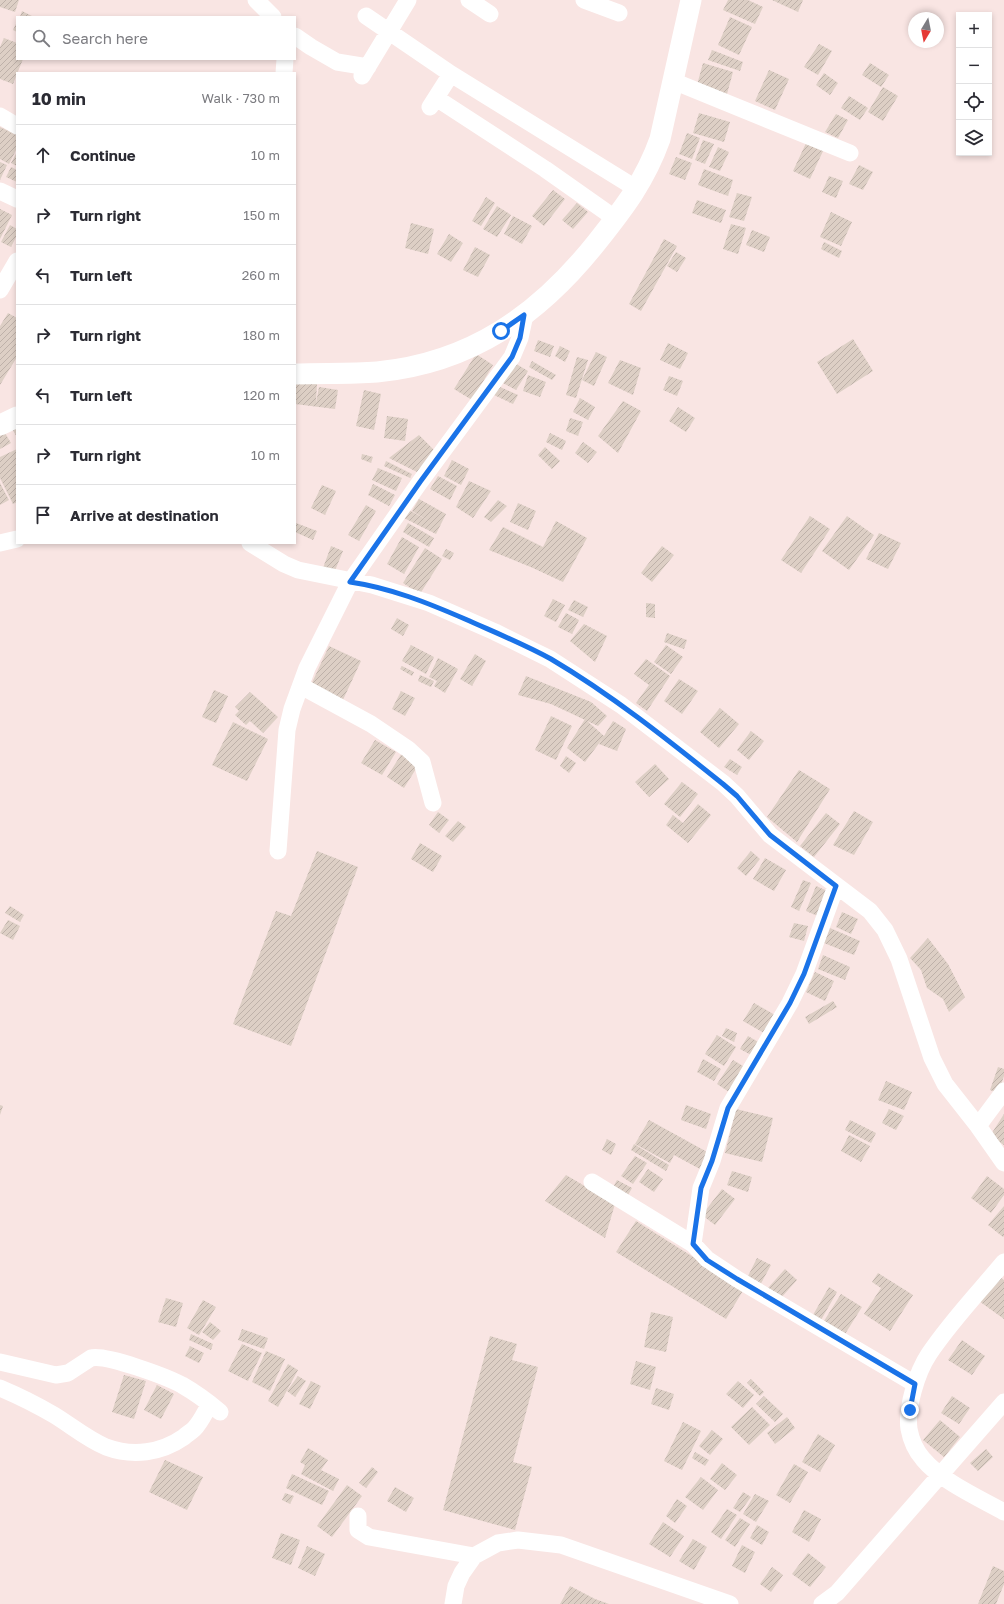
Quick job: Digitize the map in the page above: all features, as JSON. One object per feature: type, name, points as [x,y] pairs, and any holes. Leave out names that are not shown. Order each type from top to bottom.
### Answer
[{"type":"street","points":[[256,0],[272,16]]},
{"type":"street","points":[[296,37],[310,47],[338,62],[365,71],[408,0]]},
{"type":"street","points":[[584,0],[619,13]]},
{"type":"street","points":[[296,374],[378,372],[433,361],[479,344],[501,331],[524,315],[558,286],[579,265],[616,219],[637,189],[654,156],[660,139],[691,0]]},
{"type":"street","points":[[366,16],[451,74],[637,189]]},
{"type":"street","points":[[284,60],[284,72]]},
{"type":"street","points":[[451,74],[433,103],[545,169],[616,219]]},
{"type":"street","points":[[673,81],[850,153]]},
{"type":"street","points":[[0,116],[16,125]]},
{"type":"street","points":[[0,191],[16,199]]},
{"type":"street","points":[[0,290],[16,263]]},
{"type":"street","points":[[278,851],[288,730],[292,709],[307,668],[350,582],[420,482],[512,357],[520,338],[524,315]]},
{"type":"street","points":[[0,425],[16,418]]},
{"type":"street","points":[[0,543],[16,539]]},
{"type":"street","points":[[252,544],[284,564],[298,570],[389,590],[429,604],[495,632],[550,659],[621,705],[723,784],[737,796],[770,835],[870,911],[885,930],[899,959],[932,1058],[945,1084],[978,1126],[1004,1163]]},
{"type":"street","points":[[300,686],[370,724],[408,749],[422,762],[433,803]]},
{"type":"street","points":[[693,1244],[701,1188],[712,1161],[728,1108],[790,1003],[804,974],[836,886]]},
{"type":"street","points":[[978,1126],[1004,1091]]},
{"type":"street","points":[[592,1182],[693,1244],[707,1260],[737,1279],[915,1384]]},
{"type":"street","points":[[1004,1262],[928,1355],[915,1384],[910,1410],[909,1429],[915,1448],[924,1460],[940,1475],[1004,1512]]},
{"type":"street","points":[[0,1362],[56,1375],[63,1375],[91,1358],[107,1358],[181,1384],[201,1396],[215,1408],[193,1430],[178,1441],[160,1449],[139,1453],[122,1452],[105,1446],[85,1436],[66,1422],[42,1408],[0,1388]]},
{"type":"street","points":[[822,1604],[838,1593],[1004,1402]]},
{"type":"street","points":[[358,1516],[358,1530],[369,1537],[474,1556]]},
{"type":"street","points":[[453,1604],[459,1580],[474,1556],[498,1543],[506,1541],[561,1545],[730,1604]]},
{"type":"building","points":[[0,0],[19,0],[15,12],[0,7]]},
{"type":"building","points":[[728,0],[748,0],[763,7],[755,24],[723,10]]},
{"type":"building","points":[[772,0],[803,0],[798,12]]},
{"type":"building","points":[[22,11],[32,16],[20,16]]},
{"type":"building","points":[[730,17],[752,27],[739,55],[718,45]]},
{"type":"building","points":[[16,24],[16,32],[13,30]]},
{"type":"building","points":[[4,38],[16,43],[16,60],[23,60],[18,72],[16,72],[13,84],[0,79],[0,47]]},
{"type":"building","points":[[819,44],[832,51],[818,75],[804,67]]},
{"type":"building","points":[[712,50],[743,62],[740,71],[708,60]]},
{"type":"building","points":[[703,63],[733,72],[727,94],[697,85]]},
{"type":"building","points":[[870,63],[889,75],[881,87],[862,75]]},
{"type":"building","points":[[769,70],[789,79],[775,110],[755,101]]},
{"type":"building","points":[[824,73],[838,83],[830,95],[816,85]]},
{"type":"building","points":[[883,87],[898,96],[883,121],[868,112]]},
{"type":"building","points":[[849,96],[868,108],[860,120],[841,108]]},
{"type":"building","points":[[699,113],[730,122],[724,142],[693,133]]},
{"type":"building","points":[[836,114],[848,120],[838,138],[825,132]]},
{"type":"building","points":[[0,127],[16,135],[16,150],[9,164],[0,159]]},
{"type":"building","points":[[687,133],[700,138],[692,159],[679,154]]},
{"type":"building","points":[[703,140],[714,144],[705,164],[695,160]]},
{"type":"building","points":[[807,141],[824,149],[810,179],[793,171]]},
{"type":"building","points":[[718,147],[729,152],[720,171],[709,167]]},
{"type":"building","points":[[16,154],[16,166],[11,163]]},
{"type":"building","points":[[676,157],[692,163],[685,180],[669,174]]},
{"type":"building","points":[[0,162],[7,165],[0,180]]},
{"type":"building","points":[[859,165],[873,172],[863,190],[849,184]]},
{"type":"building","points":[[11,167],[16,170],[16,182],[6,177]]},
{"type":"building","points":[[704,169],[733,180],[728,196],[698,185]]},
{"type":"building","points":[[829,176],[843,181],[836,198],[822,192]]},
{"type":"building","points":[[553,190],[565,199],[544,226],[532,216]]},
{"type":"building","points":[[737,193],[752,197],[744,221],[729,217]]},
{"type":"building","points":[[486,197],[495,203],[481,226],[472,221]]},
{"type":"building","points":[[697,200],[726,210],[721,223],[692,213]]},
{"type":"building","points":[[577,203],[588,212],[573,229],[562,220]]},
{"type":"building","points":[[497,206],[511,215],[497,237],[483,229]]},
{"type":"building","points":[[0,209],[12,215],[0,239]]},
{"type":"building","points":[[831,212],[852,222],[841,246],[820,237]]},
{"type":"building","points":[[513,216],[532,226],[522,244],[504,234]]},
{"type":"building","points":[[411,223],[434,229],[428,254],[405,248]]},
{"type":"building","points":[[731,224],[746,228],[738,254],[723,249]]},
{"type":"building","points":[[10,225],[16,228],[16,237],[11,247],[1,242]]},
{"type":"building","points":[[752,230],[770,237],[764,252],[746,245]]},
{"type":"building","points":[[449,234],[463,243],[451,262],[437,254]]},
{"type":"building","points":[[664,239],[677,246],[641,311],[629,304]]},
{"type":"building","points":[[824,242],[842,251],[839,258],[821,249]]},
{"type":"building","points":[[475,247],[490,255],[478,277],[463,270]]},
{"type":"building","points":[[676,252],[686,258],[677,272],[667,266]]},
{"type":"building","points":[[8,313],[16,317],[16,359],[0,385],[0,326]]},
{"type":"building","points":[[853,339],[873,371],[837,394],[817,362]]},
{"type":"building","points":[[538,340],[554,346],[550,357],[534,351]]},
{"type":"building","points":[[668,343],[688,353],[680,369],[660,360]]},
{"type":"building","points":[[560,346],[570,351],[565,362],[555,356]]},
{"type":"building","points":[[596,352],[607,357],[594,386],[582,380]]},
{"type":"building","points":[[476,354],[493,365],[472,400],[454,389]]},
{"type":"building","points":[[577,357],[588,360],[576,398],[566,395]]},
{"type":"building","points":[[620,360],[641,368],[633,395],[608,383]]},
{"type":"building","points":[[532,361],[556,375],[552,380],[529,367]]},
{"type":"building","points":[[513,362],[528,371],[516,390],[501,382]]},
{"type":"building","points":[[528,375],[546,382],[540,397],[523,391]]},
{"type":"building","points":[[669,376],[683,381],[677,396],[663,390]]},
{"type":"building","points":[[296,381],[317,383],[316,403],[319,387],[338,390],[335,409],[296,404]]},
{"type":"building","points":[[498,386],[518,395],[513,404],[494,395]]},
{"type":"building","points":[[364,390],[381,394],[374,430],[356,426]]},
{"type":"building","points":[[580,398],[595,407],[588,420],[573,412]]},
{"type":"building","points":[[623,401],[641,411],[618,453],[598,436]]},
{"type":"building","points":[[678,407],[695,418],[686,432],[669,421]]},
{"type":"building","points":[[387,416],[408,419],[405,441],[384,438]]},
{"type":"building","points":[[570,418],[583,422],[578,436],[566,431]]},
{"type":"building","points":[[16,427],[16,435],[12,429]]},
{"type":"building","points":[[5,433],[11,443],[0,449],[0,436]]},
{"type":"building","points":[[550,433],[566,441],[562,450],[546,442]]},
{"type":"building","points":[[419,435],[436,452],[423,475],[389,458]]},
{"type":"building","points":[[583,442],[597,452],[588,463],[575,453]]},
{"type":"building","points":[[545,447],[560,461],[552,469],[538,455]]},
{"type":"building","points":[[16,449],[16,502],[13,504],[0,478],[0,457]]},
{"type":"building","points":[[362,454],[373,457],[371,463],[361,459]]},
{"type":"building","points":[[452,460],[469,469],[461,485],[444,476]]},
{"type":"building","points":[[386,461],[412,474],[410,478],[384,466]]},
{"type":"building","points":[[378,468],[402,478],[396,491],[372,480]]},
{"type":"building","points":[[438,476],[457,486],[450,500],[430,489]]},
{"type":"building","points":[[469,481],[491,491],[473,518],[456,507]]},
{"type":"building","points":[[0,483],[9,500],[0,505]]},
{"type":"building","points":[[373,484],[395,495],[389,506],[368,495]]},
{"type":"building","points":[[322,485],[336,491],[325,515],[311,508]]},
{"type":"building","points":[[419,499],[446,514],[436,534],[404,518],[409,510],[429,521],[412,511]]},
{"type":"building","points":[[498,500],[507,506],[491,522],[484,517]]},
{"type":"building","points":[[518,503],[536,511],[528,530],[510,522]]},
{"type":"building","points":[[366,505],[376,511],[359,541],[348,535]]},
{"type":"building","points":[[810,516],[830,529],[801,573],[781,560]]},
{"type":"building","points":[[847,516],[874,535],[849,570],[822,551]]},
{"type":"building","points":[[556,521],[587,538],[563,582],[489,550],[503,527],[543,547]]},
{"type":"building","points":[[296,523],[317,531],[313,540],[296,532]]},
{"type":"building","points":[[408,523],[434,538],[429,547],[403,532]]},
{"type":"building","points":[[879,533],[901,543],[888,569],[866,559]]},
{"type":"building","points":[[402,537],[419,547],[404,574],[387,564]]},
{"type":"building","points":[[331,546],[343,551],[334,573],[323,568]]},
{"type":"building","points":[[662,546],[674,555],[652,582],[641,573]]},
{"type":"building","points":[[425,548],[442,559],[420,594],[403,583]]},
{"type":"building","points":[[446,549],[454,553],[450,560],[442,556]]},
{"type":"building","points":[[553,599],[565,605],[556,622],[544,616]]},
{"type":"building","points":[[574,600],[588,607],[583,617],[568,610]]},
{"type":"building","points":[[646,603],[655,604],[655,618],[646,617]]},
{"type":"building","points":[[566,613],[579,620],[572,634],[558,627]]},
{"type":"building","points":[[397,618],[409,625],[403,636],[391,629]]},
{"type":"building","points":[[584,624],[607,636],[595,662],[570,641]]},
{"type":"building","points":[[667,633],[687,640],[684,649],[664,642]]},
{"type":"building","points":[[411,645],[434,657],[426,674],[402,661]]},
{"type":"building","points":[[666,645],[683,657],[671,674],[654,662]]},
{"type":"building","points":[[329,646],[361,661],[342,702],[310,687]]},
{"type":"building","points":[[475,654],[486,661],[472,686],[460,679]]},
{"type":"building","points":[[438,658],[458,669],[445,693],[434,686],[437,681],[429,677]]},
{"type":"building","points":[[646,659],[670,676],[647,711],[636,703],[649,685],[634,674]]},
{"type":"building","points":[[402,666],[414,672],[412,676],[400,669]]},
{"type":"building","points":[[420,675],[434,681],[431,687],[418,681]]},
{"type":"building","points":[[526,676],[591,702],[607,716],[598,726],[551,704],[518,695]]},
{"type":"building","points":[[679,679],[698,691],[682,714],[664,701]]},
{"type":"building","points":[[214,690],[228,696],[216,723],[202,717]]},
{"type":"building","points":[[401,691],[415,698],[405,716],[392,709]]},
{"type":"building","points":[[250,692],[278,717],[263,733],[250,721],[246,725],[235,715],[239,711],[235,707]]},
{"type":"building","points":[[720,708],[739,724],[719,748],[700,732]]},
{"type":"building","points":[[551,716],[572,726],[556,760],[535,750]]},
{"type":"building","points":[[585,719],[604,736],[613,721],[626,729],[617,751],[599,744],[603,738],[585,762],[567,748]]},
{"type":"building","points":[[233,722],[268,739],[247,781],[212,765]]},
{"type":"building","points":[[751,731],[764,741],[749,760],[737,750]]},
{"type":"building","points":[[375,740],[396,752],[382,775],[361,763]]},
{"type":"building","points":[[402,753],[419,764],[404,788],[387,777]]},
{"type":"building","points":[[566,756],[576,763],[569,773],[560,766]]},
{"type":"building","points":[[730,759],[742,767],[737,775],[724,767]]},
{"type":"building","points":[[655,764],[669,779],[649,797],[635,782]]},
{"type":"building","points":[[799,770],[830,789],[797,842],[767,817]]},
{"type":"building","points":[[682,782],[698,794],[680,817],[664,804]]},
{"type":"building","points":[[698,804],[711,815],[688,843],[666,825],[673,815],[683,823]]},
{"type":"building","points":[[854,811],[873,822],[854,855],[833,845]]},
{"type":"building","points":[[438,812],[449,820],[439,833],[429,825]]},
{"type":"building","points":[[826,813],[840,824],[814,857],[800,846]]},
{"type":"building","points":[[458,821],[466,827],[453,842],[445,836]]},
{"type":"building","points":[[420,843],[442,856],[433,872],[411,859]]},
{"type":"building","points":[[317,851],[358,867],[291,1046],[233,1024],[276,911],[291,916]]},
{"type":"building","points":[[751,851],[760,859],[746,876],[737,868]]},
{"type":"building","points":[[765,858],[786,870],[774,891],[753,879]]},
{"type":"building","points":[[803,880],[811,883],[799,911],[791,907]]},
{"type":"building","points":[[816,886],[830,892],[820,917],[806,911]]},
{"type":"building","points":[[10,906],[24,915],[20,922],[5,913]]},
{"type":"building","points":[[842,912],[858,919],[851,934],[836,927]]},
{"type":"building","points":[[8,920],[20,926],[13,940],[0,933]]},
{"type":"building","points":[[794,923],[808,926],[804,941],[789,937]]},
{"type":"building","points":[[830,928],[860,941],[854,955],[824,943]]},
{"type":"building","points":[[928,938],[948,964],[965,997],[949,1012],[943,999],[927,988],[921,970],[910,958]]},
{"type":"building","points":[[823,955],[850,967],[845,980],[818,969]]},
{"type":"building","points":[[815,972],[834,981],[825,1001],[806,992]]},
{"type":"building","points":[[833,1001],[837,1007],[809,1024],[805,1017]]},
{"type":"building","points":[[754,1003],[775,1015],[764,1033],[743,1021]]},
{"type":"building","points":[[726,1028],[737,1033],[734,1042],[722,1036]]},
{"type":"building","points":[[717,1035],[736,1047],[724,1066],[705,1054]]},
{"type":"building","points":[[748,1036],[760,1043],[753,1056],[740,1049]]},
{"type":"building","points":[[703,1059],[721,1069],[714,1081],[697,1072]]},
{"type":"building","points":[[733,1060],[748,1069],[732,1094],[717,1084]]},
{"type":"building","points":[[998,1067],[1004,1069],[1004,1076],[998,1093],[990,1090]]},
{"type":"building","points":[[886,1081],[912,1092],[904,1110],[878,1100]]},
{"type":"building","points":[[0,1105],[3,1106],[0,1115]]},
{"type":"building","points":[[686,1105],[711,1114],[706,1129],[681,1120]]},
{"type":"building","points":[[736,1109],[773,1118],[762,1162],[725,1153]]},
{"type":"building","points":[[889,1109],[904,1116],[896,1130],[882,1123]]},
{"type":"building","points":[[1004,1114],[1004,1145],[990,1136]]},
{"type":"building","points":[[649,1120],[709,1153],[700,1169],[674,1155],[670,1163],[635,1144]]},
{"type":"building","points":[[850,1120],[876,1133],[871,1143],[845,1130]]},
{"type":"building","points":[[849,1135],[870,1146],[861,1162],[841,1151]]},
{"type":"building","points":[[607,1139],[616,1144],[611,1155],[602,1150]]},
{"type":"building","points":[[634,1144],[669,1165],[666,1171],[631,1150]]},
{"type":"building","points":[[635,1156],[647,1163],[633,1184],[621,1176]]},
{"type":"building","points":[[648,1169],[663,1179],[654,1192],[639,1182]]},
{"type":"building","points":[[732,1171],[752,1177],[748,1192],[727,1185]]},
{"type":"building","points":[[566,1175],[615,1204],[605,1238],[545,1201]]},
{"type":"building","points":[[987,1176],[1004,1189],[1004,1195],[991,1213],[971,1198]]},
{"type":"building","points":[[617,1180],[632,1188],[627,1197],[612,1189]]},
{"type":"building","points":[[722,1189],[735,1199],[715,1225],[702,1215]]},
{"type":"building","points":[[1004,1206],[1004,1236],[1003,1237],[988,1225]]},
{"type":"building","points":[[636,1221],[744,1289],[726,1319],[616,1252]]},
{"type":"building","points":[[757,1258],[771,1265],[758,1289],[745,1282]]},
{"type":"building","points":[[785,1269],[797,1280],[780,1299],[768,1288]]},
{"type":"building","points":[[878,1273],[913,1295],[890,1331],[864,1314],[881,1288],[872,1282]]},
{"type":"building","points":[[997,1275],[1004,1280],[1004,1319],[979,1301]]},
{"type":"building","points":[[829,1287],[837,1292],[821,1320],[813,1315]]},
{"type":"building","points":[[841,1294],[862,1307],[845,1334],[824,1321]]},
{"type":"building","points":[[166,1298],[183,1303],[176,1327],[158,1322]]},
{"type":"building","points":[[203,1300],[216,1307],[199,1335],[187,1328]]},
{"type":"building","points":[[651,1312],[673,1317],[666,1352],[644,1347]]},
{"type":"building","points":[[210,1322],[221,1331],[213,1340],[202,1332]]},
{"type":"building","points":[[242,1329],[268,1338],[264,1349],[238,1340]]},
{"type":"building","points":[[191,1334],[213,1344],[211,1350],[189,1340]]},
{"type":"building","points":[[490,1336],[517,1344],[512,1360],[538,1367],[513,1462],[532,1467],[515,1530],[443,1510]]},
{"type":"building","points":[[962,1340],[985,1356],[972,1375],[948,1360]]},
{"type":"building","points":[[242,1344],[262,1353],[248,1381],[228,1371]]},
{"type":"building","points":[[190,1346],[204,1353],[199,1363],[185,1356]]},
{"type":"building","points":[[266,1351],[285,1359],[270,1391],[252,1382]]},
{"type":"building","points":[[636,1361],[656,1367],[650,1390],[630,1384]]},
{"type":"building","points":[[288,1364],[298,1370],[278,1407],[268,1401]]},
{"type":"building","points":[[124,1375],[146,1381],[134,1419],[112,1412]]},
{"type":"building","points":[[298,1376],[306,1381],[295,1397],[287,1391]]},
{"type":"building","points":[[751,1379],[764,1392],[760,1396],[747,1383]]},
{"type":"building","points":[[311,1381],[321,1386],[310,1409],[299,1404]]},
{"type":"building","points":[[738,1381],[754,1395],[743,1408],[726,1394]]},
{"type":"building","points":[[157,1385],[174,1394],[161,1419],[144,1410]]},
{"type":"building","points":[[656,1388],[674,1394],[669,1410],[651,1404]]},
{"type":"building","points":[[764,1396],[783,1414],[775,1422],[756,1404]]},
{"type":"building","points":[[952,1396],[970,1408],[959,1424],[941,1413]]},
{"type":"building","points":[[752,1407],[770,1425],[749,1445],[731,1427]]},
{"type":"building","points":[[787,1417],[795,1428],[775,1444],[767,1433]]},
{"type":"building","points":[[940,1420],[960,1437],[944,1457],[923,1440]]},
{"type":"building","points":[[683,1422],[701,1431],[682,1470],[664,1461]]},
{"type":"building","points":[[712,1430],[723,1439],[710,1455],[699,1446]]},
{"type":"building","points":[[818,1434],[835,1445],[820,1472],[802,1462]]},
{"type":"building","points":[[308,1448],[328,1460],[321,1470],[339,1479],[333,1491],[301,1474],[305,1465],[300,1462]]},
{"type":"building","points":[[986,1449],[993,1457],[978,1471],[970,1463]]},
{"type":"building","points":[[695,1452],[709,1460],[705,1466],[692,1458]]},
{"type":"building","points":[[165,1460],[203,1477],[187,1510],[149,1492]]},
{"type":"building","points":[[722,1463],[737,1475],[725,1490],[710,1479]]},
{"type":"building","points":[[794,1464],[808,1472],[790,1503],[776,1495]]},
{"type":"building","points":[[372,1467],[378,1472],[366,1488],[359,1483]]},
{"type":"building","points":[[292,1474],[329,1491],[322,1505],[286,1488]]},
{"type":"building","points":[[701,1477],[718,1490],[703,1510],[685,1497]]},
{"type":"building","points":[[347,1485],[362,1496],[332,1537],[317,1526]]},
{"type":"building","points":[[395,1487],[414,1498],[406,1512],[387,1501]]},
{"type":"building","points":[[743,1492],[751,1497],[740,1512],[733,1508]]},
{"type":"building","points":[[285,1493],[294,1496],[290,1504],[282,1500]]},
{"type":"building","points":[[755,1494],[769,1501],[756,1522],[743,1514]]},
{"type":"building","points":[[677,1499],[687,1506],[675,1523],[666,1516]]},
{"type":"building","points":[[727,1509],[737,1515],[721,1539],[711,1532]]},
{"type":"building","points":[[804,1510],[821,1519],[809,1542],[792,1532]]},
{"type":"building","points":[[740,1518],[750,1524],[735,1547],[725,1540]]},
{"type":"building","points":[[663,1522],[684,1536],[670,1557],[649,1544]]},
{"type":"building","points":[[757,1525],[769,1532],[762,1545],[750,1538]]},
{"type":"building","points":[[281,1533],[300,1540],[291,1565],[272,1558]]},
{"type":"building","points":[[693,1539],[707,1547],[694,1570],[679,1561]]},
{"type":"building","points":[[742,1545],[755,1552],[745,1573],[732,1566]]},
{"type":"building","points":[[307,1546],[325,1554],[315,1576],[298,1568]]},
{"type":"building","points":[[808,1553],[826,1567],[810,1587],[792,1574]]},
{"type":"building","points":[[993,1566],[1004,1571],[1004,1584],[996,1604],[978,1604]]},
{"type":"building","points":[[772,1567],[783,1575],[771,1592],[760,1584]]},
{"type":"building","points":[[570,1586],[595,1599],[609,1604],[560,1604]]},
{"type":"route","points":[[501,331],[524,315],[520,338],[512,357],[420,482],[350,582],[372,585],[429,604],[495,632],[550,659],[579,677],[658,732],[730,789],[770,835],[836,886],[804,974],[790,1003],[728,1108],[712,1161],[701,1188],[693,1244],[707,1260],[737,1279],[792,1313],[915,1384],[910,1410]]}]
